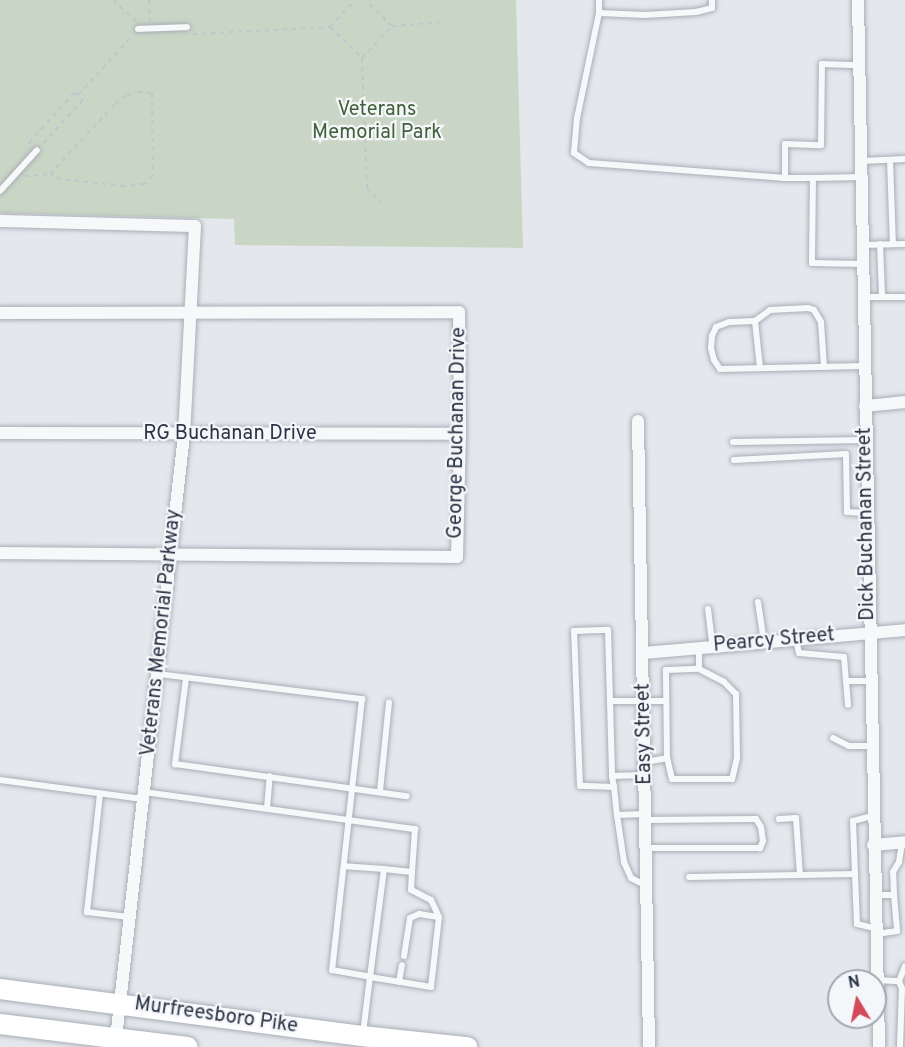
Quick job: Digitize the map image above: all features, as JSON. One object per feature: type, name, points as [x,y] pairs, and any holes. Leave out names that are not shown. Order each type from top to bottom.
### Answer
[{"type":"main road","name":"Murfreesboro Pike","points":[[0,989],[120,1003],[361,1042],[467,1047]]},
{"type":"main road","points":[[0,1024],[188,1047]]},
{"type":"street","name":"Dick Buchanan Street","points":[[858,0],[877,969]]},
{"type":"street","name":"Veterans Memorial Parkway","points":[[0,221],[195,226],[184,435],[116,1038]]},
{"type":"street","name":"George Buchanan Drive","points":[[0,313],[459,312],[460,434],[457,557],[0,553]]},
{"type":"street","points":[[865,406],[905,402]]},
{"type":"street","name":"Easy Street","points":[[638,421],[645,699],[649,1047]]},
{"type":"street","name":"RG Buchanan Drive","points":[[0,433],[460,434]]},
{"type":"street","name":"Pearcy Street","points":[[644,653],[905,630]]},
{"type":"street","points":[[873,844],[904,842]]},
{"type":"street","name":"Dick Buchanan Street","points":[[878,1029],[879,1047]]},
{"type":"lane","points":[[599,0],[599,13],[576,118],[574,153],[589,163],[785,178],[861,177]]},
{"type":"lane","points":[[599,13],[645,15],[696,12],[712,8],[712,0]]},
{"type":"lane","points":[[144,29],[187,27]]},
{"type":"lane","points":[[785,178],[785,144],[821,145],[822,64],[859,65]]},
{"type":"lane","points":[[0,191],[37,150]]},
{"type":"lane","points":[[861,161],[905,159]]},
{"type":"lane","points":[[890,160],[893,244]]},
{"type":"lane","points":[[813,178],[812,263],[863,264]]},
{"type":"lane","points":[[862,245],[905,243]]},
{"type":"lane","points":[[880,244],[882,297]]},
{"type":"lane","points":[[863,297],[905,297]]},
{"type":"lane","points":[[824,368],[821,322],[814,310],[808,308],[770,310],[755,321],[729,321],[716,327],[712,336],[711,348],[714,360],[720,369],[824,368],[865,366]]},
{"type":"lane","points":[[755,321],[760,368]]},
{"type":"lane","points":[[733,442],[866,440]]},
{"type":"lane","points":[[734,460],[846,454],[847,512],[867,513]]},
{"type":"lane","points":[[758,602],[764,642]]},
{"type":"lane","points":[[708,609],[713,647]]},
{"type":"lane","points":[[614,787],[580,786],[574,631],[608,630],[612,776],[614,787],[624,862],[631,878],[647,886]]},
{"type":"lane","points":[[796,639],[799,653],[844,657],[848,705]]},
{"type":"lane","points":[[699,648],[699,669]]},
{"type":"lane","points":[[699,669],[724,682],[736,694],[737,758],[732,779],[672,779],[667,758],[666,670],[699,669]]},
{"type":"lane","points":[[0,780],[100,794],[267,808],[349,819],[415,829],[411,890],[431,900],[439,917],[431,987],[332,970],[345,866],[349,819],[362,699],[157,674]]},
{"type":"lane","points":[[186,678],[175,764],[407,796]]},
{"type":"lane","points":[[846,681],[870,681]]},
{"type":"lane","points":[[610,700],[666,701]]},
{"type":"lane","points":[[380,791],[389,702]]},
{"type":"lane","points":[[833,738],[849,746],[871,746]]},
{"type":"lane","points":[[612,776],[646,769],[667,758]]},
{"type":"lane","points":[[267,808],[270,776]]},
{"type":"lane","points":[[100,794],[87,912],[130,917]]},
{"type":"lane","points":[[617,815],[756,819],[761,827],[763,841],[760,848],[647,848]]},
{"type":"lane","points":[[872,816],[853,820],[857,924],[875,931],[897,931],[892,872],[899,862],[904,842]]},
{"type":"lane","points":[[779,819],[796,818],[800,875]]},
{"type":"lane","points":[[345,866],[412,872]]},
{"type":"lane","points":[[361,1042],[384,869]]},
{"type":"lane","points":[[689,877],[855,874]]},
{"type":"lane","points":[[874,895],[894,895]]},
{"type":"lane","points":[[404,956],[410,918],[419,914],[439,917]]},
{"type":"lane","points":[[399,982],[402,965]]},
{"type":"lane","points":[[898,981],[905,966]]},
{"type":"lane","points":[[887,980],[898,981]]},
{"type":"lane","points":[[898,981],[902,989],[900,1047]]},
{"type":"path","points":[[113,0],[144,29]]},
{"type":"path","points":[[78,95],[144,29],[149,0]]},
{"type":"path","points":[[188,35],[330,27],[355,0]]},
{"type":"path","points":[[365,0],[392,26]]},
{"type":"path","points":[[362,58],[392,26],[443,22]]},
{"type":"path","points":[[330,27],[362,58],[367,188],[382,203]]},
{"type":"path","points":[[75,92],[78,95],[83,99],[37,150],[29,143],[75,92]]},
{"type":"path","points":[[13,177],[50,174],[61,179],[124,186],[144,184],[153,176],[152,93],[126,95],[100,118],[78,146],[50,174]]},
{"type":"green space","name":"Veterans Memorial Park","points":[[0,0],[516,0],[523,248],[235,245],[234,219],[0,213]]}]
